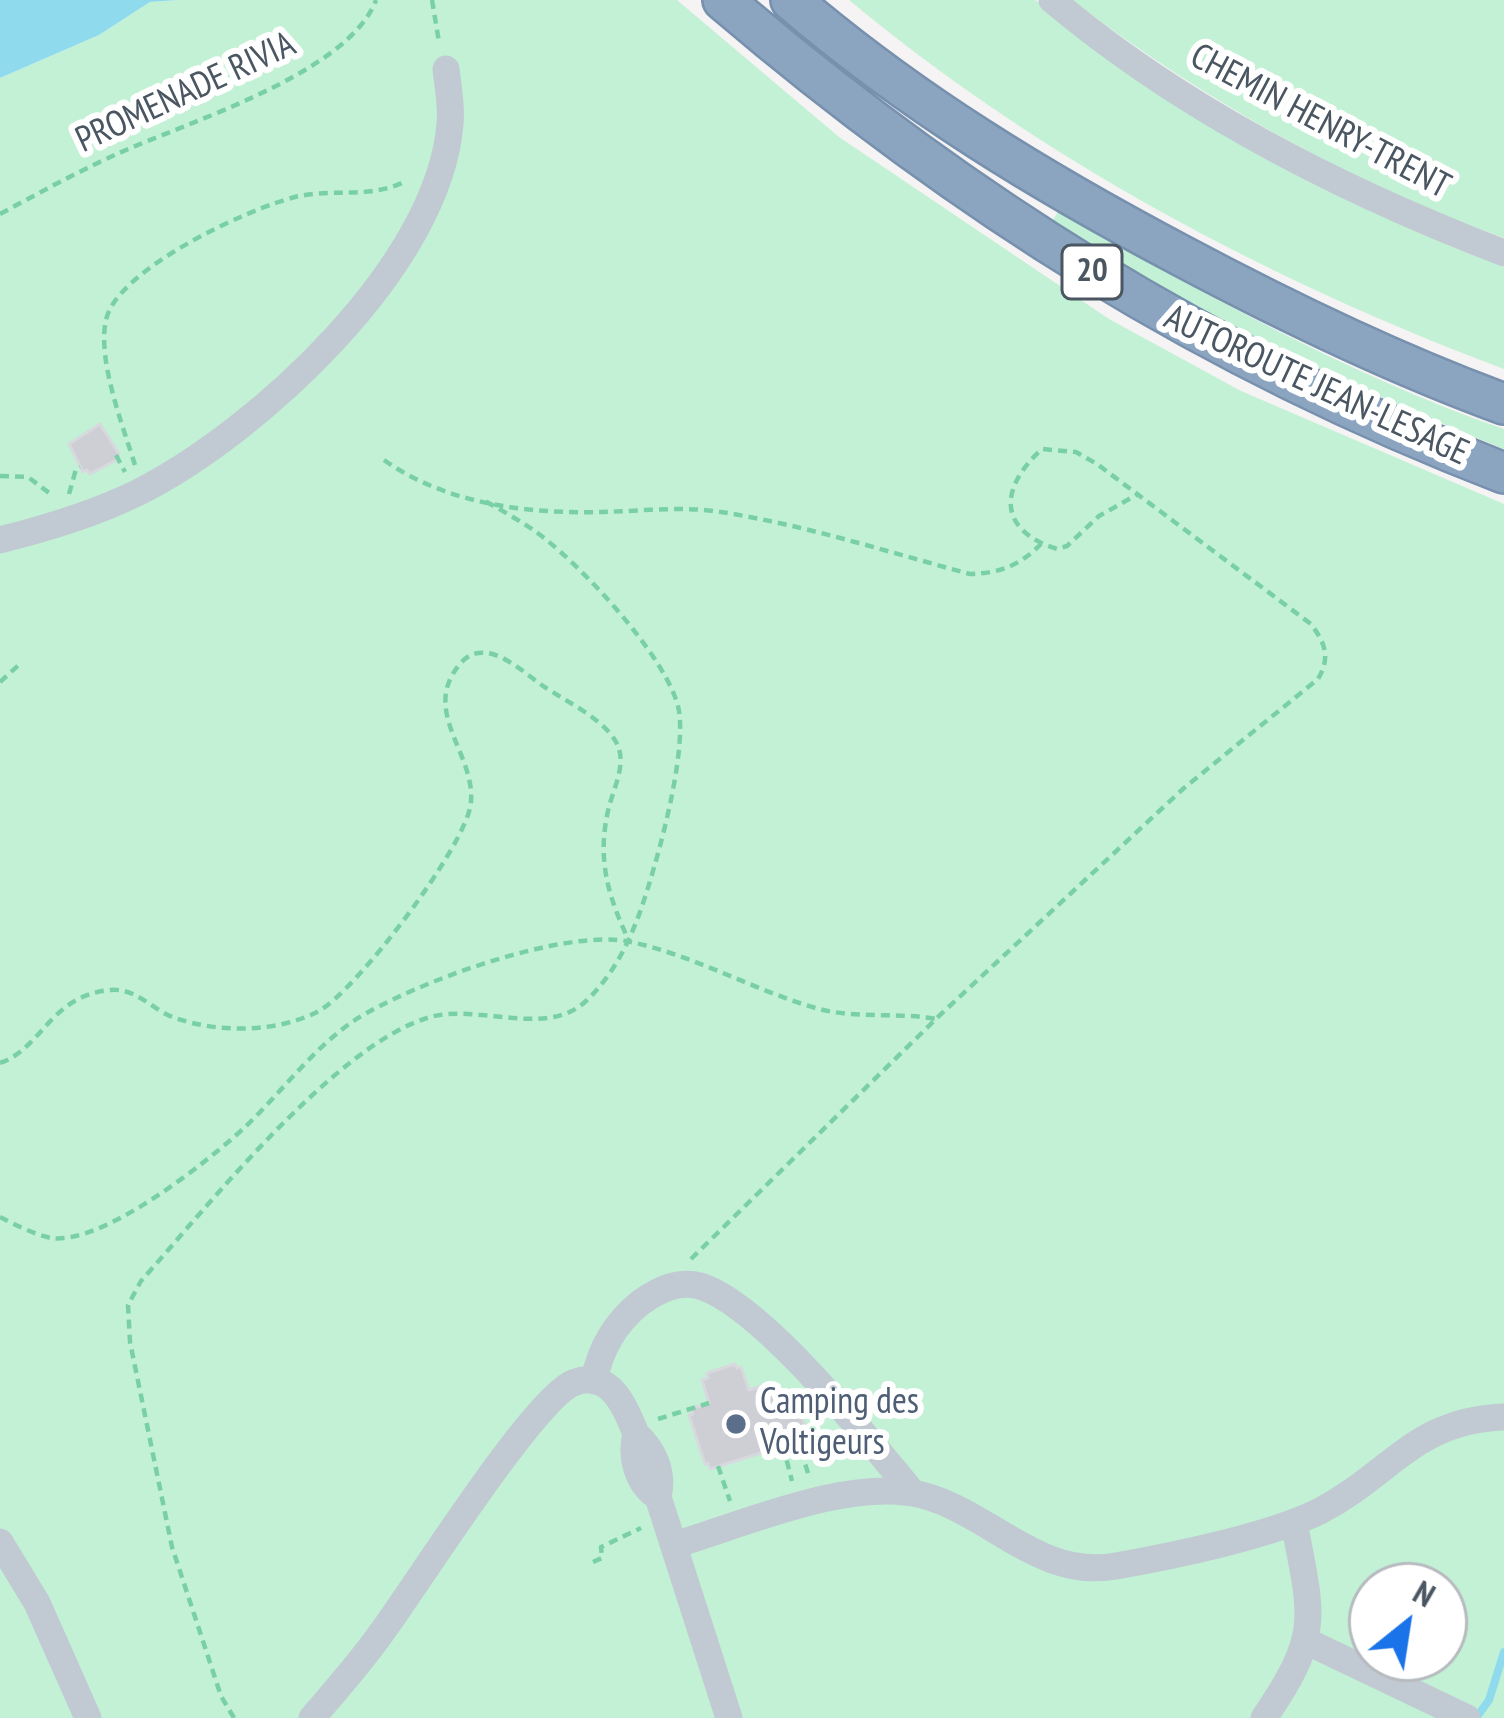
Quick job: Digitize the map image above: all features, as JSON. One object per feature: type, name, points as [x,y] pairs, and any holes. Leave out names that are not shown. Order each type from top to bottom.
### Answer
[{"type":"highway","name":"AUTOROUTE JEAN-LESAGE","points":[[723,0],[879,127],[1059,253],[1256,363],[1504,472]]},
{"type":"highway","name":"AUTOROUTE JEAN-LESAGE","points":[[791,0],[925,105],[1073,197],[1328,330],[1504,404]]},
{"type":"lane","name":"CHEMIN HENRY-TRENT","points":[[1052,0],[1132,61],[1287,153],[1383,202],[1504,253]]},
{"type":"lane","points":[[0,539],[62,523],[143,490],[222,442],[342,328],[405,243],[442,164],[451,122],[443,59]]},
{"type":"lane","points":[[594,1382],[602,1350],[629,1312],[665,1288],[701,1286],[736,1305],[793,1358],[913,1493]]},
{"type":"lane","points":[[312,1718],[382,1633],[546,1406],[571,1384],[594,1382],[622,1398],[645,1427],[662,1482],[666,1521],[729,1718]]},
{"type":"lane","points":[[666,1521],[874,1489],[913,1493],[946,1504],[1030,1553],[1092,1568],[1138,1562],[1294,1522],[1350,1492],[1426,1435],[1462,1421],[1504,1417]]},
{"type":"lane","points":[[1264,1718],[1308,1642],[1311,1609],[1294,1522]]},
{"type":"lane","points":[[0,1542],[37,1603],[88,1718]]},
{"type":"lane","points":[[1308,1642],[1467,1718]]},
{"type":"path","name":"PROMENADE RIVIA","points":[[0,214],[114,155],[261,92],[318,62],[346,44],[369,18],[376,0]]},
{"type":"path","points":[[432,0],[443,59]]},
{"type":"path","points":[[143,490],[108,365],[105,322],[114,301],[149,269],[216,226],[256,208],[302,196],[383,192],[442,164]]},
{"type":"path","points":[[676,1285],[704,1243],[936,1019],[1184,788],[1318,679],[1326,666],[1325,643],[1311,624],[1138,494],[1076,452],[1042,449],[1016,483],[1008,510],[1011,519],[1041,544],[1057,549],[1099,516],[1138,494]]},
{"type":"path","points":[[384,460],[428,488],[485,501],[539,511],[716,511],[796,527],[970,574],[994,573],[1023,562],[1041,544]]},
{"type":"path","points":[[0,476],[28,477],[46,487],[62,523]]},
{"type":"path","points":[[234,1718],[221,1696],[172,1547],[130,1342],[128,1305],[141,1281],[317,1089],[388,1036],[429,1017],[565,1015],[585,1002],[629,941],[665,830],[680,732],[679,708],[646,649],[601,592],[533,530],[485,501]]},
{"type":"path","points":[[0,1063],[21,1049],[52,1015],[80,997],[114,989],[141,996],[174,1018],[248,1030],[290,1022],[335,999],[400,925],[451,852],[465,823],[471,803],[469,785],[448,729],[446,705],[455,669],[469,653],[480,650],[505,659],[606,729],[619,747],[620,768],[601,853],[608,898],[629,941]]},
{"type":"path","points":[[0,682],[21,663]]},
{"type":"path","points":[[0,1217],[51,1238],[98,1232],[154,1197],[242,1130],[356,1020],[401,996],[574,939],[629,941],[820,1009],[936,1019]]},
{"type":"path","points":[[645,1427],[710,1403]]},
{"type":"path","points":[[796,1436],[805,1462]]},
{"type":"path","points":[[783,1446],[789,1468]]},
{"type":"path","points":[[718,1466],[726,1488]]},
{"type":"path","points":[[593,1562],[602,1558],[601,1546],[627,1532],[666,1521]]},
{"type":"green space","points":[[178,0],[677,0],[839,137],[1109,319],[1241,391],[1504,504],[1504,1718],[0,1718],[0,78],[99,35],[150,2]]},
{"type":"green space","points":[[849,0],[1035,0],[1450,246],[1504,267],[1504,369],[1329,296],[1161,212],[1000,113]]},
{"type":"green space","points":[[1072,0],[1504,0],[1504,238],[1390,192],[1279,136],[1173,71]]},
{"type":"green space","points":[[1058,212],[1332,358],[1504,429],[1504,449],[1387,400],[1216,317],[1051,223]]},
{"type":"water","points":[[0,0],[178,0],[150,2],[99,35],[0,78]]},
{"type":"building","points":[[100,424],[118,459],[90,474],[83,472],[69,444]]},
{"type":"building","points":[[735,1364],[741,1367],[749,1390],[765,1385],[771,1389],[778,1410],[798,1404],[807,1432],[781,1441],[783,1446],[710,1469],[689,1415],[691,1409],[709,1403],[702,1380],[708,1378],[707,1373]]},
{"type":"waterway","points":[[1476,1718],[1489,1700],[1504,1652]]},
{"type":"place","name":"Camping des Voltigeurs","points":[[736,1424]]}]
